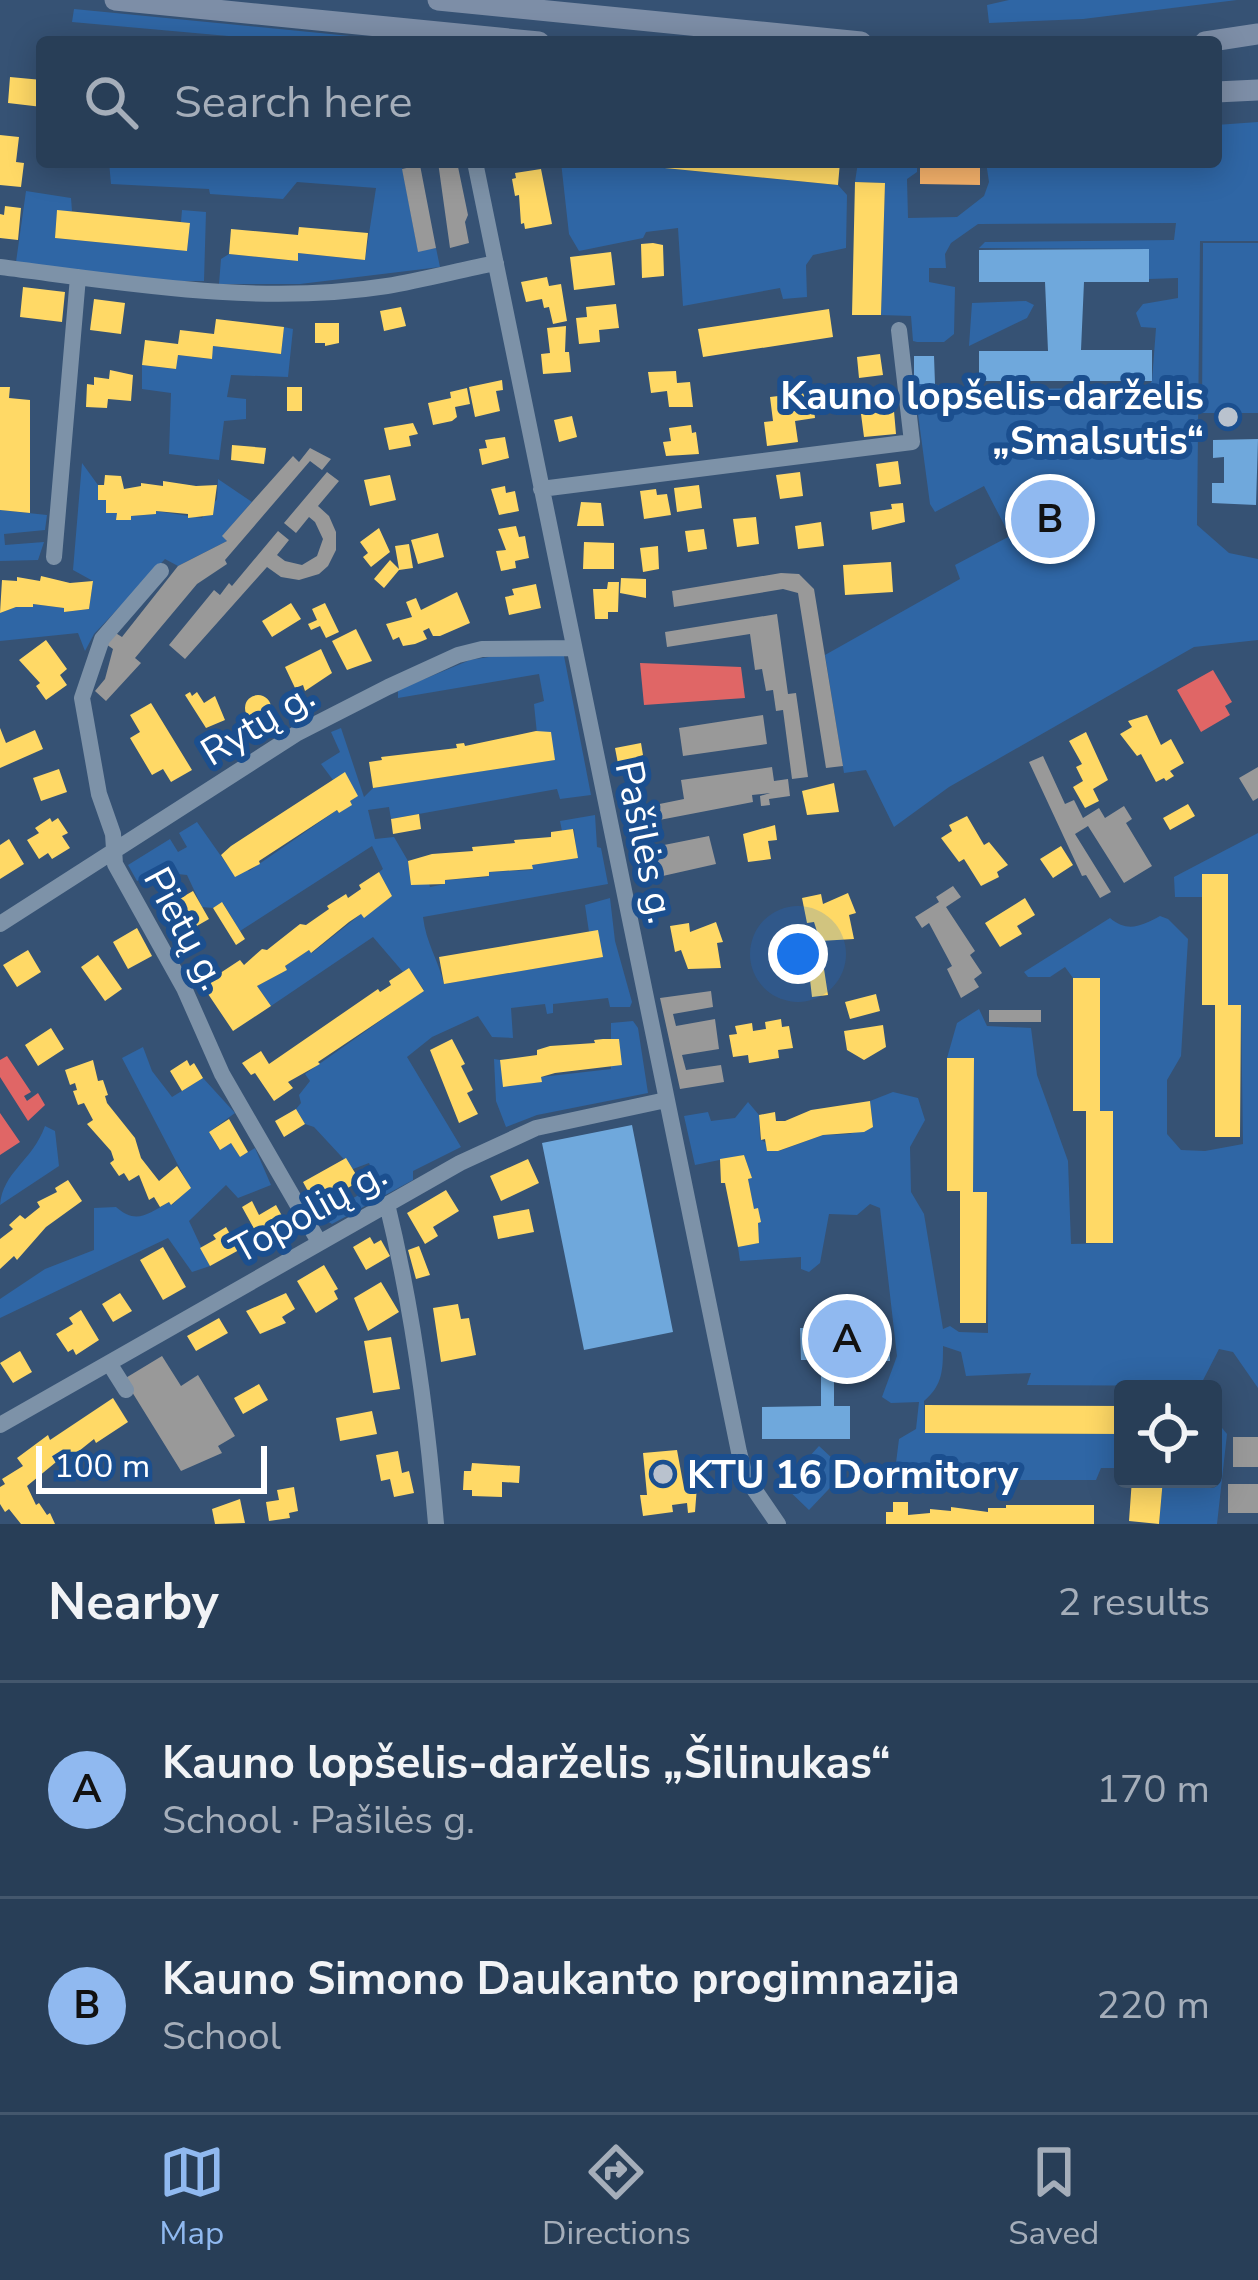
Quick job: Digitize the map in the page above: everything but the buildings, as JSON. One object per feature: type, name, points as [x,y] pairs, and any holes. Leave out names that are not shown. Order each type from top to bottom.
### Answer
[{"type":"main road","points":[[116,0],[439,36]]},
{"type":"main road","points":[[450,1],[801,36]]},
{"type":"main road","points":[[1222,39],[1258,34]]},
{"type":"main road","points":[[1222,92],[1258,90]]},
{"type":"street","points":[[450,1],[457,36]]},
{"type":"street","name":"Pašilės g.","points":[[476,168],[745,1476],[778,1524]]},
{"type":"street","points":[[0,267],[184,289],[290,292],[385,286],[496,263]]},
{"type":"street","points":[[54,556],[78,277]]},
{"type":"street","points":[[541,489],[912,442],[899,330]]},
{"type":"street","name":"Pietų g.","points":[[160,571],[102,639],[82,698],[116,864],[184,988],[222,1074],[319,1242]]},
{"type":"street","name":"Rytų g.","points":[[0,924],[296,734],[458,655],[482,649],[574,648]]},
{"type":"street","name":"Topolių g.","points":[[0,1425],[460,1163],[536,1128],[666,1100]]},
{"type":"street","points":[[388,1204],[409,1293],[436,1524]]},
{"type":"street","points":[[109,1363],[126,1390]]},
{"type":"shaded area","points":[[1009,0],[1237,0],[1083,19],[989,23],[987,5]]},
{"type":"shaded area","points":[[74,9],[351,36],[228,36],[72,22]]},
{"type":"shaded area","points":[[1258,122],[1258,241],[1200,241],[1197,525],[1229,553],[1258,559],[1258,640],[1194,647],[949,787],[894,827],[866,770],[844,773],[825,655],[960,579],[955,565],[1010,536],[984,486],[935,512],[930,504],[914,384],[935,384],[972,398],[981,389],[1123,388],[1125,413],[1152,381],[1156,328],[1141,327],[1136,313],[1143,304],[1178,298],[1178,278],[1149,279],[1148,249],[979,248],[985,242],[1174,240],[1176,223],[978,224],[951,243],[945,254],[946,268],[929,268],[929,282],[955,287],[954,334],[944,342],[917,342],[913,341],[911,316],[881,315],[885,183],[855,182],[857,168],[917,168],[907,179],[908,218],[957,217],[984,196],[987,168],[1222,168],[1222,125]]},
{"type":"shaded area","points":[[110,168],[402,168],[418,251],[436,248],[440,267],[300,284],[219,284],[221,259],[229,254],[297,261],[298,253],[365,260],[376,188],[297,182],[283,199],[111,184]]},
{"type":"shaded area","points":[[562,168],[663,168],[838,185],[847,195],[846,248],[813,255],[806,265],[807,297],[783,299],[780,288],[683,306],[678,228],[579,251],[569,234]]},
{"type":"shaded area","points":[[26,191],[71,198],[72,211],[57,211],[55,238],[187,251],[190,223],[181,222],[182,210],[206,212],[204,281],[164,281],[16,262]]},
{"type":"shaded area","points":[[1203,243],[1258,243],[1258,413],[1202,413]]},
{"type":"shaded area","points":[[1026,301],[1034,305],[1027,318],[969,346],[972,303]]},
{"type":"shaded area","points":[[284,327],[293,329],[288,377],[231,375],[227,397],[246,399],[246,419],[224,421],[219,460],[169,454],[171,393],[142,389],[142,365],[175,369],[178,355],[211,359],[213,346],[281,354]]},
{"type":"shaded area","points":[[82,463],[98,485],[98,500],[106,500],[106,512],[117,513],[117,520],[156,511],[202,518],[217,499],[218,479],[252,502],[223,535],[227,541],[178,566],[165,559],[94,634],[85,651],[78,633],[0,641],[0,613],[16,607],[33,604],[64,608],[65,612],[89,609],[93,581],[73,570]]},
{"type":"shaded area","points":[[0,510],[47,515],[45,530],[4,534],[5,545],[44,542],[38,560],[0,561]]},
{"type":"shaded area","points":[[501,655],[564,656],[591,795],[560,799],[557,789],[391,819],[389,807],[368,810],[375,839],[394,837],[408,861],[412,885],[429,883],[430,887],[445,884],[445,880],[532,870],[532,865],[577,858],[574,829],[562,831],[560,821],[595,815],[597,847],[608,884],[423,917],[444,984],[602,957],[589,932],[585,905],[610,898],[615,941],[632,1002],[630,1007],[610,1007],[608,998],[553,1004],[553,1013],[547,1014],[545,1004],[511,1008],[513,1038],[492,1037],[478,1016],[432,1037],[407,1057],[461,1147],[413,1171],[413,1180],[332,1224],[320,1217],[378,1184],[369,1163],[353,1169],[314,1127],[305,1124],[296,1109],[310,1081],[305,1074],[424,990],[409,969],[403,972],[373,937],[271,1006],[257,986],[392,896],[372,846],[240,931],[223,903],[202,907],[187,875],[159,872],[137,881],[128,865],[170,839],[178,852],[187,847],[179,833],[197,822],[235,876],[249,871],[351,805],[357,796],[345,773],[333,780],[321,764],[340,752],[331,732],[341,728],[364,797],[373,788],[554,760],[551,733],[537,734],[534,704],[544,701],[539,674],[398,698],[398,690],[470,660]]},
{"type":"shaded area","points":[[1258,833],[1258,1388],[1233,1352],[1219,1349],[1203,1380],[1027,1385],[1031,1373],[966,1376],[961,1352],[943,1346],[941,1376],[924,1401],[925,1433],[1114,1434],[1114,1468],[1101,1468],[1096,1480],[992,1480],[990,1470],[895,1471],[899,1439],[916,1429],[919,1402],[891,1403],[882,1397],[897,1356],[880,1208],[870,1204],[857,1215],[829,1214],[820,1263],[809,1272],[801,1269],[801,1257],[740,1261],[738,1247],[758,1243],[758,1209],[754,1209],[748,1179],[752,1178],[744,1155],[695,1165],[684,1116],[708,1112],[711,1121],[735,1118],[748,1102],[759,1115],[760,1139],[779,1151],[823,1135],[873,1127],[870,1101],[893,1092],[918,1098],[925,1120],[910,1147],[911,1192],[924,1214],[943,1329],[950,1326],[959,1332],[988,1333],[987,1192],[973,1192],[974,1059],[947,1058],[957,1023],[979,1009],[987,1026],[1031,1028],[1037,1075],[1068,1161],[1071,1244],[1112,1243],[1113,1112],[1100,1111],[1100,978],[1073,978],[1065,967],[1050,977],[1028,977],[1024,972],[1110,918],[1129,927],[1160,916],[1168,919],[1188,939],[1181,1056],[1167,1080],[1167,1134],[1181,1150],[1243,1144],[1241,1006],[1228,1005],[1228,874],[1203,874],[1202,897],[1175,897],[1174,877]]},
{"type":"shaded area","points":[[633,1021],[648,1093],[537,1115],[506,1127],[496,1101],[494,1059],[500,1060],[504,1086],[611,1069],[611,1023]]},
{"type":"shaded area","points":[[143,1047],[152,1071],[172,1097],[203,1078],[235,1113],[209,1132],[219,1149],[231,1143],[240,1157],[255,1148],[271,1185],[238,1198],[226,1185],[189,1221],[210,1266],[192,1272],[168,1238],[0,1318],[0,1299],[45,1269],[94,1250],[94,1208],[116,1207],[130,1216],[142,1216],[169,1202],[172,1205],[190,1188],[122,1058]]},
{"type":"shaded area","points":[[45,1126],[55,1131],[59,1166],[0,1205],[6,1183]]},
{"type":"shaded area","points":[[1222,1428],[1227,1434],[1222,1479]]},
{"type":"shaded area","points":[[819,1446],[846,1471],[809,1510],[783,1485]]},
{"type":"shaded area","points":[[1162,1488],[1221,1488],[1217,1524],[1159,1524]]},
{"type":"place","name":"Kauno lopšelis-darželis „Smalsutis“","points":[[1228,417]]},
{"type":"place","name":"Kauno Simono Daukanto progimnazija","points":[[1050,519]]},
{"type":"place","name":"Kauno lopšelis-darželis „Šilinukas“","points":[[847,1339]]},
{"type":"place","name":"KTU 16 Dormitory","points":[[663,1474]]}]
